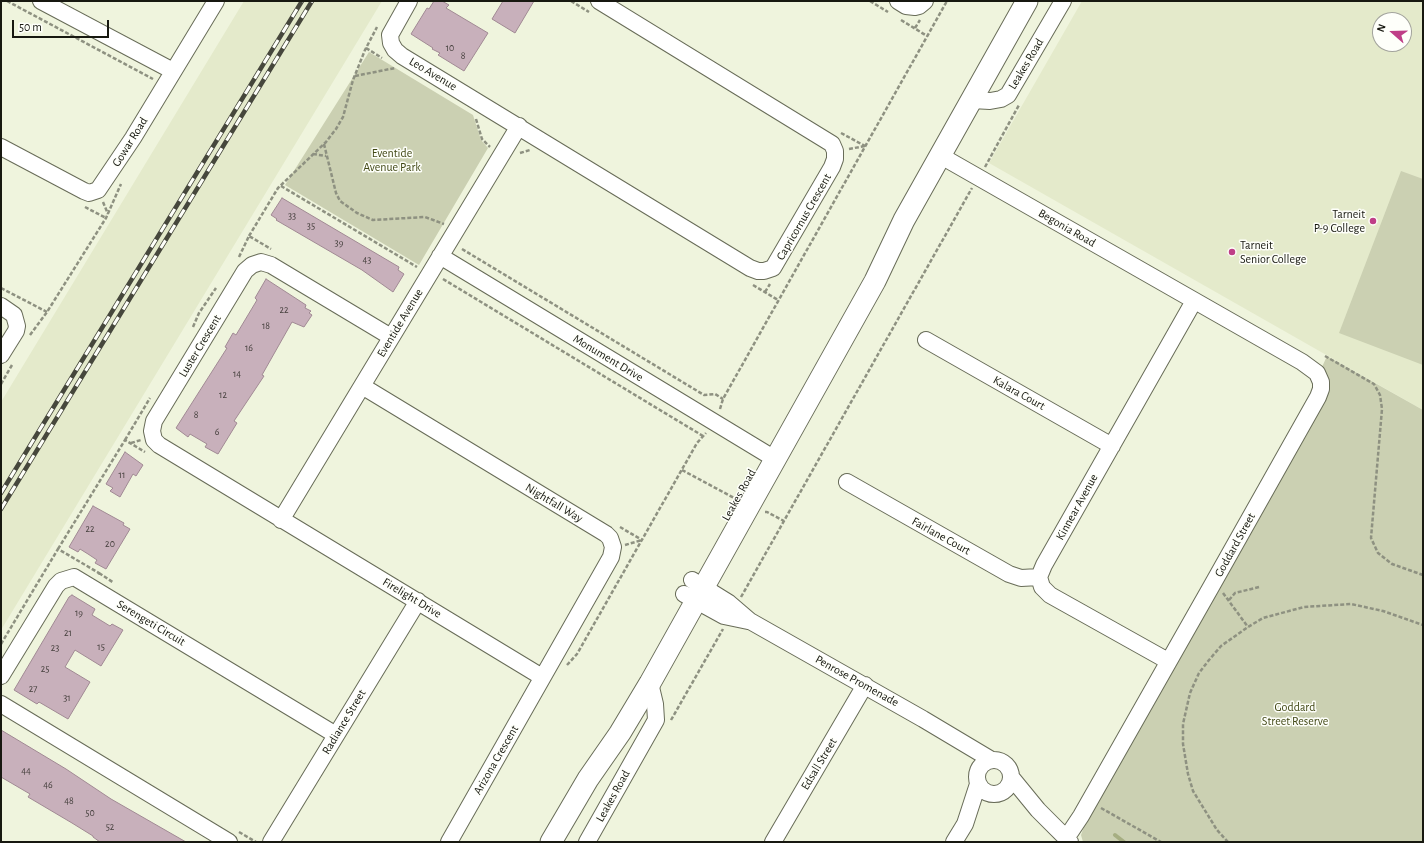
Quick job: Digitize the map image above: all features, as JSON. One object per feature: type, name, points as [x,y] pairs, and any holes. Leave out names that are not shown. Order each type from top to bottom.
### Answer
[{"type":"main road","name":"Leakes Road","points":[[588,779],[616,716],[694,590],[769,455],[875,281],[904,220],[1027,1]]},
{"type":"main road","name":"Leakes Road","points":[[551,842],[588,779],[620,733],[650,682],[694,590]]},
{"type":"street","points":[[40,1],[168,68]]},
{"type":"street","name":"Gowar Road","points":[[1,147],[84,191],[94,192],[98,190],[106,180],[168,68],[216,1]]},
{"type":"street","name":"Leo Avenue","points":[[409,1],[392,29],[391,43],[395,50],[519,126]]},
{"type":"street","points":[[898,1],[906,6],[915,7],[920,6],[925,1]]},
{"type":"street","name":"Leakes Road","points":[[972,100],[990,101],[1001,99],[1008,95],[1063,1]]},
{"type":"street","name":"Capricornus Crescent","points":[[519,126],[750,268],[758,271],[768,270],[773,268],[780,260],[832,167],[835,160],[835,151],[832,144],[597,8]]},
{"type":"street","name":"Eventide Avenue","points":[[281,520],[430,273],[446,260],[519,126]]},
{"type":"street","name":"Begonia Road","points":[[941,156],[1194,301]]},
{"type":"street","name":"Monument Drive","points":[[446,260],[769,455]]},
{"type":"street","name":"Luster Crescent","points":[[281,520],[159,445],[154,440],[152,431],[154,421],[245,271],[256,263],[266,263],[271,265],[391,337]]},
{"type":"street","name":"Kinnear Avenue","points":[[1039,578],[1044,565],[1194,301]]},
{"type":"street","name":"Goddard Street","points":[[1067,839],[1211,587],[1318,397],[1321,389],[1321,382],[1317,373],[1306,364],[1194,301]]},
{"type":"street","points":[[1,306],[14,315],[17,326],[8,357]]},
{"type":"street","name":"Kalara Court","points":[[926,340],[1112,446]]},
{"type":"street","name":"Nightfall Way","points":[[362,386],[610,538],[613,547],[611,557],[542,677]]},
{"type":"street","name":"Fairlane Court","points":[[847,482],[1010,574],[1021,578],[1039,578]]},
{"type":"street","name":"Firelight Drive","points":[[281,520],[542,677]]},
{"type":"street","name":"Serengeti Circuit","points":[[1,676],[61,581],[74,577],[336,735]]},
{"type":"street","points":[[1039,578],[1042,587],[1050,596],[1168,662]]},
{"type":"street","name":"Penrose Promenade","points":[[694,590],[865,685],[990,759]]},
{"type":"street","name":"Radiance Street","points":[[271,842],[418,602]]},
{"type":"street","name":"Arizona Crescent","points":[[449,842],[542,677]]},
{"type":"street","name":"Leakes Road","points":[[587,842],[656,720],[655,704],[650,682]]},
{"type":"street","name":"Edsall Street","points":[[772,842],[865,685]]},
{"type":"street","points":[[1,704],[232,836]]},
{"type":"street","points":[[962,743],[977,779],[985,792],[997,794],[1038,810]]},
{"type":"street","points":[[965,824],[980,766],[990,759],[1000,760],[1005,763],[1011,776],[1038,810],[1067,839]]},
{"type":"street","points":[[954,842],[965,824],[986,801],[1009,785],[1011,776]]},
{"type":"path","points":[[7,1],[154,79]]},
{"type":"path","points":[[571,1],[597,8]]},
{"type":"path","points":[[237,260],[249,236],[278,188],[324,144],[336,129],[343,117],[355,76],[366,48],[380,23]]},
{"type":"path","points":[[366,48],[384,58]]},
{"type":"path","points":[[355,76],[394,68],[395,65],[402,69]]},
{"type":"path","points":[[150,86],[154,79],[168,68]]},
{"type":"path","points":[[668,725],[1020,103]]},
{"type":"path","points":[[475,115],[482,139],[485,144],[502,155],[514,162],[521,152],[530,150],[537,154]]},
{"type":"path","points":[[324,144],[332,181],[338,198],[344,204],[362,216],[373,220],[414,216],[425,217],[444,224]]},
{"type":"path","points":[[313,154],[326,156]]},
{"type":"path","points":[[26,341],[47,312],[106,218],[124,179]]},
{"type":"path","points":[[281,186],[703,436]]},
{"type":"path","points":[[249,236],[272,250]]},
{"type":"path","points":[[413,274],[430,273],[462,247],[704,395],[715,394],[723,399]]},
{"type":"path","points":[[430,273],[439,285]]},
{"type":"path","points":[[752,284],[778,300]]},
{"type":"path","points":[[191,331],[199,313],[218,286]]},
{"type":"path","points":[[1,288],[47,312]]},
{"type":"path","points":[[1325,356],[1374,384],[1380,394],[1382,409],[1371,538],[1373,547],[1392,564],[1423,575]]},
{"type":"path","points":[[1,384],[8,357]]},
{"type":"path","points":[[1,644],[155,392]]},
{"type":"path","points":[[125,440],[150,456]]},
{"type":"path","points":[[682,470],[762,514],[767,512],[784,521]]},
{"type":"path","points":[[617,525],[642,540]]},
{"type":"path","points":[[58,549],[99,574],[91,586]]},
{"type":"path","points":[[1211,587],[1220,591],[1229,600],[1248,627]]},
{"type":"path","points":[[1229,600],[1235,594],[1259,587]]},
{"type":"path","points":[[1228,842],[1217,830],[1193,791],[1188,774],[1183,744],[1183,724],[1190,693],[1199,672],[1222,646],[1263,618],[1304,607],[1341,604],[1383,611],[1423,624]]},
{"type":"path","points":[[1096,805],[1161,842]]},
{"type":"path","points":[[232,836],[256,842]]},
{"type":"shaded area","points":[[244,1],[382,1],[1,630],[1,402]]},
{"type":"shaded area","name":"Tarneit Senior College","points":[[1082,1],[1423,1],[1423,410],[989,163]]},
{"type":"green space","name":"Eventide Avenue Park","points":[[369,52],[473,115],[481,140],[488,148],[419,265],[285,185]]},
{"type":"green space","points":[[1401,171],[1423,179],[1423,365],[1339,333]]},
{"type":"green space","name":"Goddard Street Reserve","points":[[1327,356],[1423,410],[1423,842],[1083,842],[1081,835],[1085,824],[1328,394],[1329,379],[1322,367]]},
{"type":"building","points":[[434,1],[442,1],[449,5],[446,8],[488,33],[464,71],[438,55],[440,53],[411,34],[427,8],[429,9]]},
{"type":"building","points":[[503,1],[534,1],[515,33],[492,19]]},
{"type":"building","points":[[282,198],[399,267],[398,270],[404,274],[393,292],[362,270],[276,220],[277,219],[271,215]]},
{"type":"building","points":[[266,279],[306,305],[305,308],[311,311],[309,313],[312,315],[304,327],[292,322],[262,375],[264,376],[234,421],[237,423],[218,454],[205,447],[207,444],[190,434],[188,437],[176,428],[227,348],[225,347],[233,333],[236,335],[257,300],[255,298]]},
{"type":"building","points":[[125,452],[143,465],[136,476],[133,474],[120,497],[110,491],[113,488],[106,484]]},
{"type":"building","points":[[93,506],[124,523],[123,525],[130,529],[106,569],[95,563],[97,560],[80,549],[78,552],[69,547]]},
{"type":"building","points":[[72,595],[95,609],[92,615],[110,626],[112,624],[123,630],[101,666],[75,650],[65,667],[90,682],[68,719],[39,702],[37,704],[14,690],[69,597]]},
{"type":"building","points":[[1,730],[66,769],[111,799],[186,842],[100,842],[93,836],[28,797],[30,794],[1,777]]},
{"type":"waterway","points":[[1115,835],[1124,842]]},
{"type":"railway","points":[[1,493],[302,1]]},
{"type":"railway","points":[[1,509],[312,1]]},
{"type":"place","name":"Tarneit P-9 College","points":[[1373,221]]},
{"type":"place","name":"Tarneit Senior College","points":[[1232,252]]}]
